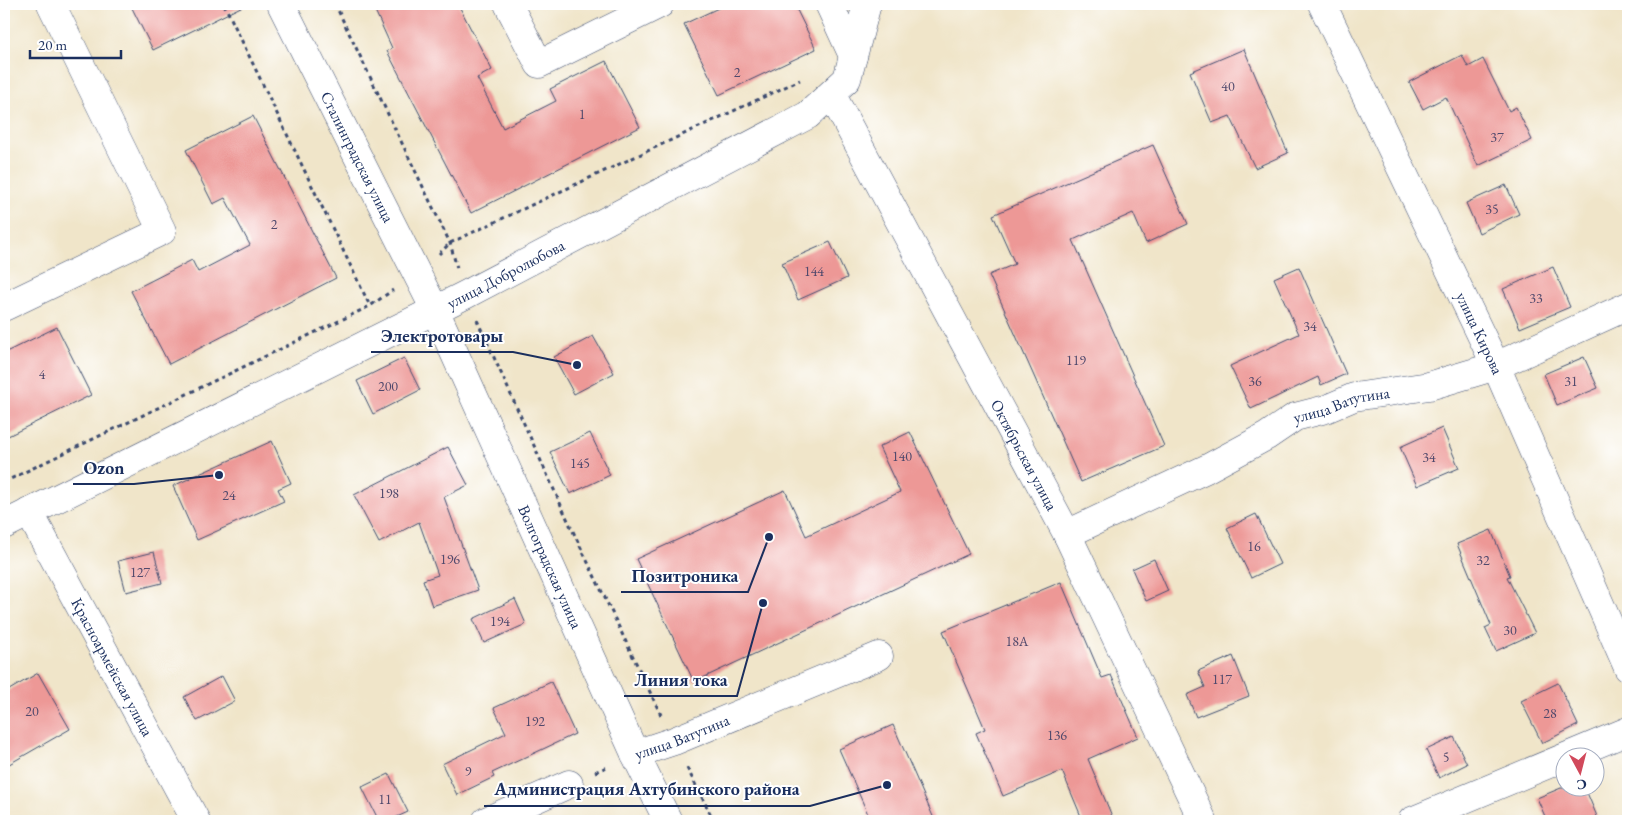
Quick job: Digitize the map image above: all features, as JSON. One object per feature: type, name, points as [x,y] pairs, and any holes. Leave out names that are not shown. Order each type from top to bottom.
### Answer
[{"type":"street","points":[[4,307],[162,231],[51,4]]},
{"type":"street","name":"Сталинградская улица","points":[[281,4],[435,310]]},
{"type":"street","points":[[508,4],[539,64],[660,4]]},
{"type":"street","points":[[829,4],[853,56]]},
{"type":"street","name":"улица Добролюбова","points":[[4,525],[465,295],[808,115],[847,80],[867,4]]},
{"type":"street","name":"улица Кирова","points":[[1322,4],[1496,366],[1628,668]]},
{"type":"street","name":"Октябрьская улица","points":[[832,95],[1067,534],[1203,821]]},
{"type":"street","name":"улица Ватутина","points":[[1067,534],[1206,470],[1267,436],[1295,417],[1326,409],[1354,397],[1429,386],[1496,366],[1628,306]]},
{"type":"street","name":"Волгоградская улица","points":[[435,310],[635,754],[668,821]]},
{"type":"street","name":"Красноармейская улица","points":[[29,512],[196,821]]},
{"type":"street","name":"улица Ватутина","points":[[635,754],[674,742],[879,656]]},
{"type":"street","points":[[1412,821],[1628,731]]},
{"type":"street","points":[[486,821],[569,784]]},
{"type":"path","points":[[224,4],[370,306]]},
{"type":"path","points":[[334,4],[450,243],[465,295],[570,525],[714,821]]},
{"type":"path","points":[[4,482],[370,306],[417,274],[450,243],[808,76]]},
{"type":"path","name":"улица Ватутина","points":[[569,784],[635,754]]},
{"type":"building","points":[[130,4],[247,4],[153,50]]},
{"type":"building","points":[[372,4],[458,4],[492,70],[477,78],[503,128],[556,101],[550,89],[606,61],[640,127],[471,213],[387,51],[392,48]]},
{"type":"building","points":[[727,4],[794,4],[816,49],[719,95],[684,24]]},
{"type":"building","points":[[1244,49],[1288,153],[1255,168],[1230,116],[1212,123],[1190,72]]},
{"type":"building","points":[[1462,55],[1468,67],[1483,59],[1509,111],[1516,107],[1532,140],[1478,166],[1446,97],[1423,109],[1409,82]]},
{"type":"building","points":[[253,116],[336,278],[169,364],[131,291],[192,260],[198,272],[250,245],[225,198],[213,204],[186,150]]},
{"type":"building","points":[[1153,145],[1188,224],[1146,243],[1133,213],[1073,240],[1164,446],[1081,482],[989,275],[1015,264],[993,215]]},
{"type":"building","points":[[1506,185],[1519,214],[1479,233],[1466,203]]},
{"type":"building","points":[[830,242],[847,278],[798,300],[782,263]]},
{"type":"building","points":[[1299,267],[1346,374],[1321,385],[1318,377],[1251,409],[1230,366],[1299,334],[1274,278]]},
{"type":"building","points":[[1553,267],[1570,307],[1520,328],[1503,289]]},
{"type":"building","points":[[57,327],[91,395],[4,438],[4,353]]},
{"type":"building","points":[[593,336],[614,373],[574,394],[554,357]]},
{"type":"building","points":[[1584,357],[1598,388],[1557,405],[1544,374]]},
{"type":"building","points":[[404,358],[420,390],[373,414],[357,381]]},
{"type":"building","points":[[1442,428],[1459,468],[1417,486],[1400,447]]},
{"type":"building","points":[[910,432],[969,554],[694,682],[636,559],[785,490],[806,536],[900,492],[879,447]]},
{"type":"building","points":[[590,433],[610,475],[570,494],[550,452]]},
{"type":"building","points":[[272,441],[291,483],[278,489],[284,501],[197,540],[173,486]]},
{"type":"building","points":[[448,447],[468,485],[444,497],[478,590],[432,606],[423,580],[438,575],[419,522],[379,543],[354,495]]},
{"type":"building","points":[[1256,514],[1280,564],[1251,578],[1227,528]]},
{"type":"building","points":[[1491,530],[1510,576],[1507,577],[1535,633],[1496,651],[1485,628],[1491,625],[1457,544]]},
{"type":"building","points":[[154,552],[162,583],[126,592],[118,561]]},
{"type":"building","points":[[1154,559],[1168,591],[1146,601],[1132,569]]},
{"type":"building","points":[[1061,582],[1102,678],[1111,675],[1138,737],[1088,759],[1114,821],[1083,821],[1062,771],[1003,796],[976,733],[985,729],[943,631]]},
{"type":"building","points":[[515,599],[526,624],[484,643],[473,619]]},
{"type":"building","points":[[1233,656],[1249,696],[1196,717],[1187,695],[1205,687],[1198,671]]},
{"type":"building","points":[[38,673],[70,729],[4,767],[4,693]]},
{"type":"building","points":[[222,676],[235,701],[197,721],[184,697]]},
{"type":"building","points":[[551,682],[575,734],[492,773],[494,777],[457,795],[442,764],[506,733],[494,708]]},
{"type":"building","points":[[1558,683],[1578,725],[1542,743],[1521,701]]},
{"type":"building","points":[[893,725],[935,821],[871,821],[839,749]]},
{"type":"building","points":[[1454,737],[1467,764],[1439,778],[1426,750]]},
{"type":"building","points":[[389,774],[408,812],[388,821],[379,821],[362,787]]},
{"type":"building","points":[[1554,791],[1554,798],[1589,798],[1599,821],[1547,821],[1537,798]]},
{"type":"place","name":"Электротовары","points":[[577,365]]},
{"type":"place","name":"Ozon","points":[[219,475]]},
{"type":"place","name":"Позитроника","points":[[769,537]]},
{"type":"place","name":"Линия тока","points":[[763,603]]},
{"type":"place","name":"Администрация Ахтубинского района","points":[[887,785]]}]
